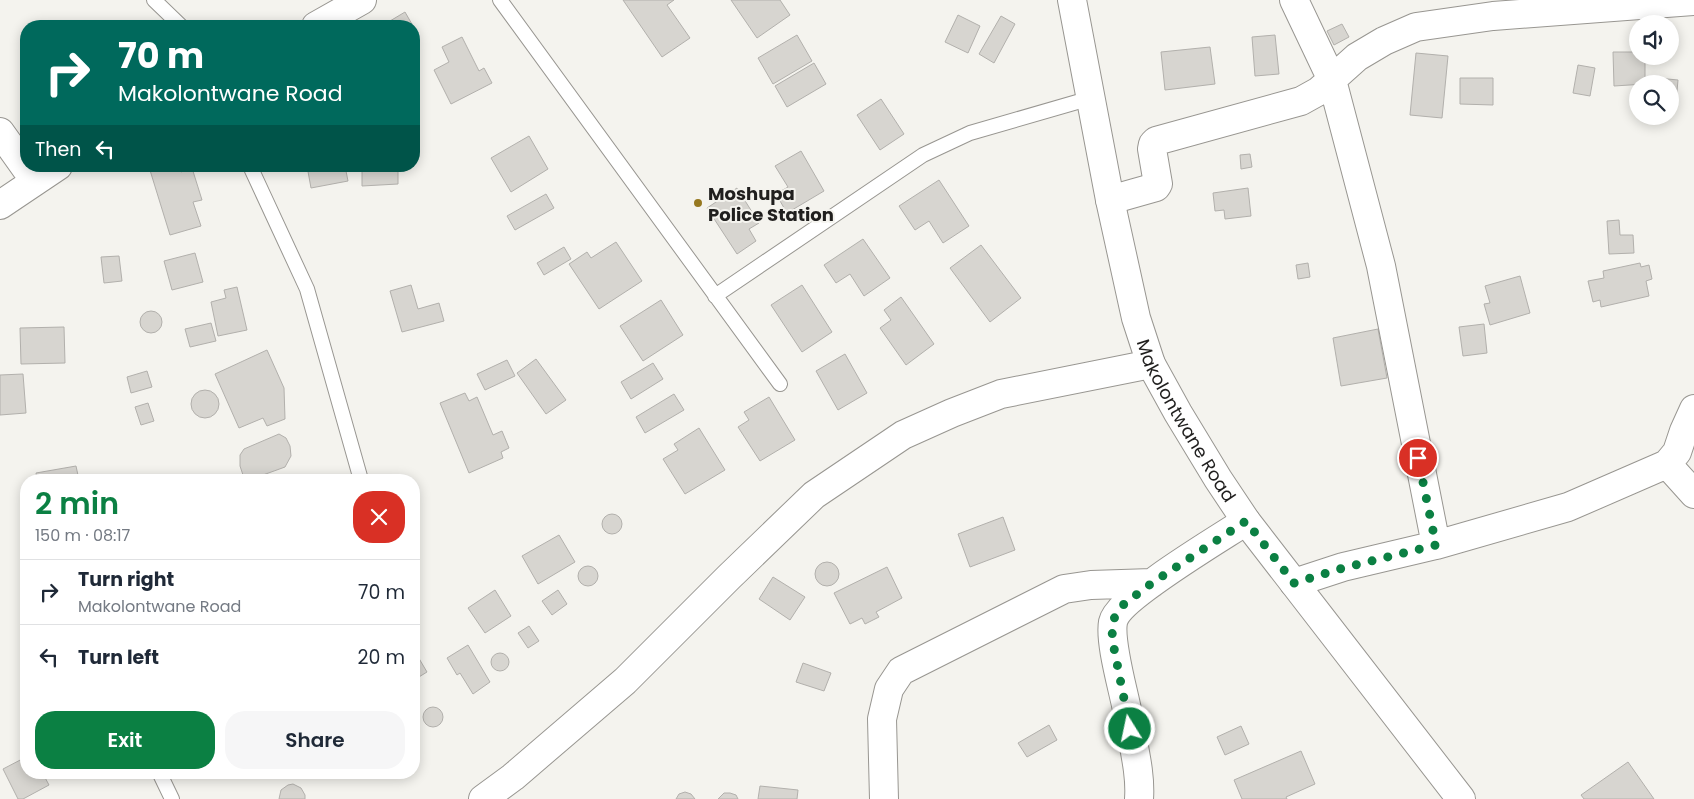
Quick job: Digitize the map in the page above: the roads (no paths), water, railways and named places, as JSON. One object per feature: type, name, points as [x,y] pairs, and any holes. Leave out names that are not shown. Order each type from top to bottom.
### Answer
[{"type":"street","points":[[327,20],[362,0]]},
{"type":"street","name":"Makolontwane Road","points":[[1072,0],[1110,200],[1136,318],[1151,364],[1209,465],[1246,521],[1461,799]]},
{"type":"street","points":[[1294,0],[1332,80],[1381,266],[1436,545]]},
{"type":"street","points":[[1110,200],[1156,187],[1158,184],[1152,144],[1156,141],[1301,101],[1319,91],[1357,57],[1384,41],[1416,27],[1493,16],[1694,1]]},
{"type":"street","points":[[0,132],[20,159]]},
{"type":"street","points":[[29,172],[35,180]]},
{"type":"street","points":[[0,204],[48,172]]},
{"type":"street","points":[[483,799],[513,777],[626,681],[728,577],[814,495],[903,436],[952,413],[1001,394],[1151,364]]},
{"type":"street","points":[[1294,583],[1568,507],[1667,464],[1677,452],[1694,409]]},
{"type":"street","points":[[1667,464],[1694,494]]},
{"type":"street","points":[[1139,799],[1140,786],[1112,638],[1113,620],[1124,604],[1152,583],[1246,521]]},
{"type":"street","points":[[884,799],[882,719],[889,689],[901,671],[1064,589],[1091,585],[1152,583]]},
{"type":"lane","points":[[154,0],[175,20]]},
{"type":"lane","points":[[500,0],[780,384]]},
{"type":"lane","points":[[715,296],[923,155],[970,133],[1090,98]]},
{"type":"lane","points":[[253,172],[307,289],[359,474]]},
{"type":"lane","points":[[162,779],[172,799]]},
{"type":"place","name":"Moshupa Police Station","points":[[698,203]]}]
